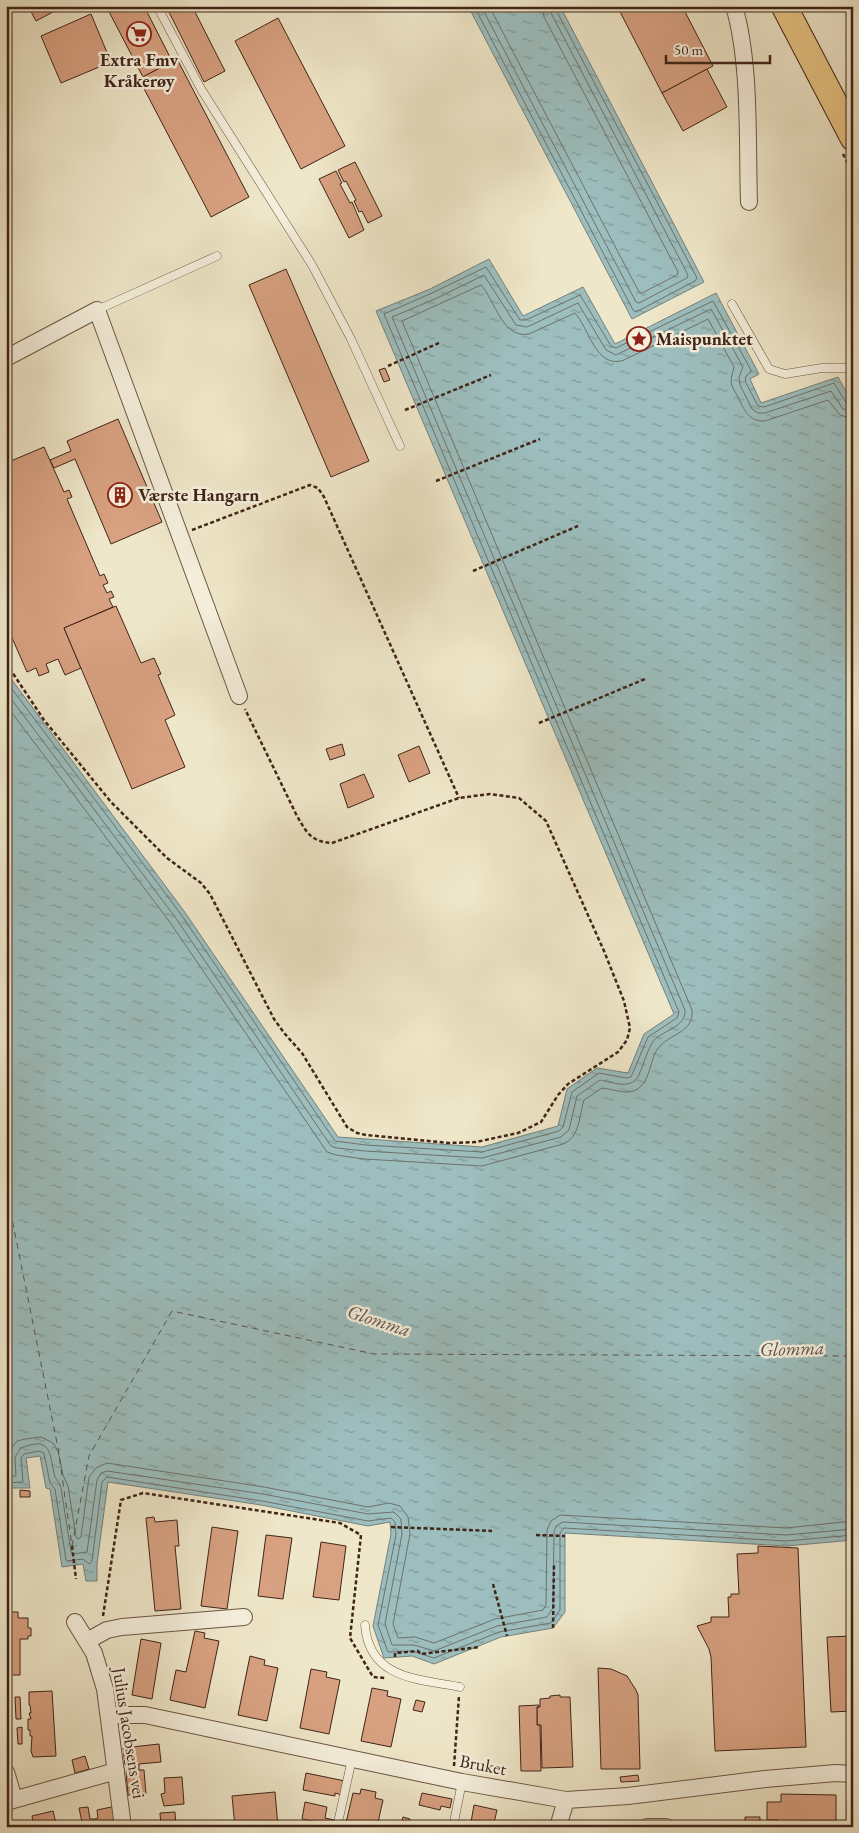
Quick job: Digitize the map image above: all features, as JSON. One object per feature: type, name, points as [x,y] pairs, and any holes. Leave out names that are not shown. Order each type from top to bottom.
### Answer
[{"type":"main road","points":[[784,6],[853,138]]},
{"type":"street","points":[[734,6],[739,25],[746,86],[749,202]]},
{"type":"street","points":[[6,358],[98,310],[239,696]]},
{"type":"street","points":[[87,1641],[102,1632],[122,1627],[244,1617]]},
{"type":"street","name":"Julius Jacobsens vei","points":[[75,1622],[94,1653],[101,1670],[110,1715],[123,1827]]},
{"type":"street","name":"Bruket","points":[[110,1715],[145,1715],[457,1781],[566,1800],[628,1796],[764,1779],[853,1774]]},
{"type":"street","points":[[6,1772],[10,1800],[116,1771]]},
{"type":"street","points":[[558,1827],[566,1800]]},
{"type":"street","points":[[647,1827],[666,1827]]},
{"type":"lane","points":[[157,6],[200,89],[312,265],[351,339],[400,446]]},
{"type":"lane","points":[[98,310],[217,256]]},
{"type":"lane","points":[[732,304],[769,369],[785,374],[822,368],[853,368]]},
{"type":"lane","points":[[365,1625],[368,1644],[378,1662],[386,1668],[415,1679],[460,1687]]},
{"type":"lane","points":[[338,1827],[352,1759]]},
{"type":"lane","points":[[453,1827],[457,1781]]},
{"type":"path","points":[[388,366],[441,342]]},
{"type":"path","points":[[405,410],[491,375]]},
{"type":"path","points":[[436,481],[540,439]]},
{"type":"path","points":[[180,535],[310,485],[318,488],[324,497],[459,798]]},
{"type":"path","points":[[473,571],[578,526]]},
{"type":"path","points":[[6,663],[44,720],[111,802],[167,858],[201,883],[210,894],[274,1019],[302,1053],[347,1127],[357,1133],[424,1142],[466,1143],[518,1133],[541,1122],[568,1084],[618,1052],[628,1040],[630,1028],[624,1001],[604,951],[546,821],[519,798],[490,794],[459,798],[332,843],[321,842],[305,830],[296,814],[239,696]]},
{"type":"path","points":[[539,723],[644,679]]},
{"type":"path","points":[[102,1632],[121,1500],[143,1493],[340,1523],[361,1535],[350,1638],[373,1677],[412,1682],[415,1679]]},
{"type":"path","points":[[391,1527],[492,1530]]},
{"type":"path","points":[[536,1535],[565,1536]]},
{"type":"path","points":[[72,1546],[76,1579]]},
{"type":"path","points":[[553,1628],[554,1563]]},
{"type":"path","points":[[493,1584],[507,1636]]},
{"type":"path","points":[[395,1657],[395,1653],[418,1651],[421,1654],[480,1647]]},
{"type":"path","points":[[457,1781],[460,1687]]},
{"type":"water","points":[[468,6],[560,6],[704,282],[632,319]]},
{"type":"water","name":"Glomma","points":[[489,259],[523,316],[583,287],[615,344],[716,293],[759,374],[750,379],[761,403],[838,377],[853,404],[853,1540],[787,1546],[565,1533],[565,1612],[553,1628],[501,1637],[434,1664],[412,1656],[384,1658],[373,1626],[391,1534],[390,1522],[368,1526],[261,1505],[108,1482],[97,1564],[97,1581],[86,1581],[83,1564],[62,1567],[50,1489],[46,1488],[40,1456],[26,1458],[30,1488],[6,1488],[6,672],[184,911],[338,1137],[482,1147],[558,1126],[567,1089],[597,1068],[628,1073],[644,1034],[674,1014],[376,311],[430,289]]},
{"type":"building","points":[[28,6],[64,6],[36,21]]},
{"type":"building","name":"Extra Fmv Kråkerøy","points":[[106,6],[144,6],[172,61],[143,77]]},
{"type":"building","points":[[166,6],[192,6],[225,71],[204,82]]},
{"type":"building","points":[[617,6],[682,6],[713,66],[662,93]]},
{"type":"building","points":[[91,14],[111,62],[61,83],[41,36]]},
{"type":"building","points":[[278,18],[345,146],[301,169],[235,41]]},
{"type":"building","points":[[177,59],[249,197],[211,217],[139,79]]},
{"type":"building","points":[[707,69],[727,107],[683,131],[662,93]]},
{"type":"building","points":[[355,162],[382,216],[368,223],[362,211],[359,212],[354,201],[356,200],[338,170]]},
{"type":"building","points":[[336,171],[342,183],[340,184],[350,203],[352,202],[364,230],[349,238],[319,179]]},
{"type":"building","points":[[286,269],[369,461],[331,477],[249,285]]},
{"type":"building","points":[[385,368],[390,380],[384,382],[379,370]]},
{"type":"building","name":"Værste Hangarn","points":[[118,419],[162,522],[111,544],[75,459],[54,468],[50,460],[71,451],[67,441]]},
{"type":"building","points":[[44,447],[64,492],[69,490],[72,497],[67,499],[100,576],[104,574],[108,583],[103,585],[107,593],[111,591],[114,597],[109,599],[113,607],[64,628],[81,668],[65,675],[58,659],[46,664],[49,672],[39,676],[36,668],[27,672],[6,624],[6,463]]},
{"type":"building","points":[[116,606],[141,663],[154,658],[161,674],[158,675],[175,715],[165,720],[185,767],[132,789],[64,628]]},
{"type":"building","points":[[342,744],[345,755],[330,760],[326,749]]},
{"type":"building","points":[[419,746],[430,773],[409,782],[398,755]]},
{"type":"building","points":[[364,774],[374,797],[348,808],[340,784]]},
{"type":"building","points":[[20,1490],[30,1491],[30,1497],[20,1497]]},
{"type":"building","points":[[154,1517],[155,1522],[177,1520],[179,1546],[175,1546],[181,1609],[155,1611],[146,1518]]},
{"type":"building","points":[[212,1527],[238,1531],[227,1609],[201,1606]]},
{"type":"building","points":[[266,1535],[292,1538],[283,1599],[258,1596]]},
{"type":"building","points":[[321,1542],[346,1546],[339,1600],[313,1597]]},
{"type":"building","points":[[758,1546],[798,1548],[806,1747],[715,1751],[711,1657],[697,1626],[711,1622],[711,1617],[729,1617],[728,1597],[731,1597],[731,1594],[739,1594],[737,1554],[758,1553]]},
{"type":"building","points":[[6,1612],[18,1612],[18,1618],[28,1618],[28,1628],[31,1628],[31,1636],[28,1636],[28,1639],[20,1639],[20,1675],[6,1675]]},
{"type":"building","points":[[195,1631],[205,1633],[204,1638],[219,1641],[205,1708],[170,1700],[176,1670],[186,1672]]},
{"type":"building","points":[[853,1636],[853,1711],[831,1712],[827,1637]]},
{"type":"building","points":[[141,1639],[161,1643],[152,1699],[132,1695]]},
{"type":"building","points":[[250,1656],[265,1660],[264,1665],[278,1668],[267,1721],[238,1715]]},
{"type":"building","points":[[598,1668],[611,1669],[627,1676],[636,1690],[638,1695],[640,1769],[601,1769]]},
{"type":"building","points":[[311,1669],[327,1672],[326,1677],[340,1680],[329,1734],[300,1728]]},
{"type":"building","points":[[372,1688],[388,1691],[387,1696],[401,1699],[391,1747],[361,1741]]},
{"type":"building","points":[[52,1691],[56,1756],[33,1757],[31,1751],[32,1736],[30,1736],[30,1730],[28,1730],[28,1719],[31,1719],[29,1713],[31,1713],[29,1692]]},
{"type":"building","points":[[560,1695],[560,1697],[570,1697],[573,1767],[542,1768],[541,1725],[537,1725],[537,1707],[540,1707],[540,1699]]},
{"type":"building","points":[[15,1697],[20,1697],[21,1719],[16,1719]]},
{"type":"building","points":[[416,1700],[425,1702],[422,1712],[413,1710]]},
{"type":"building","points":[[539,1705],[537,1707],[537,1725],[540,1725],[541,1771],[521,1771],[519,1706]]},
{"type":"building","points":[[22,1727],[22,1744],[18,1744],[17,1728]]},
{"type":"building","points":[[159,1744],[161,1762],[139,1764],[139,1770],[144,1770],[146,1794],[128,1795],[127,1765],[125,1765],[123,1748]]},
{"type":"building","points":[[85,1756],[89,1769],[75,1773],[72,1760]]},
{"type":"building","points":[[306,1773],[345,1781],[342,1795],[335,1793],[335,1796],[303,1790]]},
{"type":"building","points":[[638,1775],[639,1781],[621,1782],[620,1777]]},
{"type":"building","points":[[182,1777],[184,1804],[164,1806],[161,1794],[165,1793],[164,1778]]},
{"type":"building","points":[[361,1789],[376,1792],[375,1798],[383,1800],[377,1827],[345,1827],[353,1793],[360,1794]]},
{"type":"building","points":[[275,1792],[278,1827],[235,1827],[232,1796]]},
{"type":"building","points":[[422,1793],[452,1799],[450,1808],[441,1806],[440,1810],[419,1805]]},
{"type":"building","points":[[781,1794],[836,1795],[836,1821],[799,1821],[800,1827],[778,1827],[778,1820],[767,1820],[767,1802],[781,1802]]},
{"type":"building","points":[[847,1801],[853,1801],[853,1826],[847,1824]]},
{"type":"building","points":[[305,1802],[327,1807],[325,1818],[334,1820],[333,1825],[302,1819]]},
{"type":"building","points":[[474,1805],[497,1810],[493,1827],[471,1822]]},
{"type":"building","points":[[116,1806],[120,1827],[83,1827],[79,1808],[88,1807],[90,1819],[95,1819],[98,1818],[97,1810]]},
{"type":"building","points":[[53,1811],[57,1827],[34,1827],[32,1816]]},
{"type":"building","points":[[175,1812],[176,1827],[161,1827],[160,1813]]},
{"type":"building","points":[[403,1817],[410,1819],[408,1826],[412,1827],[396,1827],[396,1823],[401,1824]]},
{"type":"building","points":[[745,1817],[760,1817],[760,1822],[778,1823],[778,1827],[745,1827]]},
{"type":"ferry route","points":[[6,1189],[58,1448],[72,1546],[89,1456],[172,1311],[374,1354],[853,1356]]},
{"type":"place","name":"Extra Fmv Kråkerøy","points":[[139,34]]},
{"type":"place","name":"Maispunktet","points":[[639,339]]},
{"type":"place","name":"Værste Hangarn","points":[[120,495]]}]
